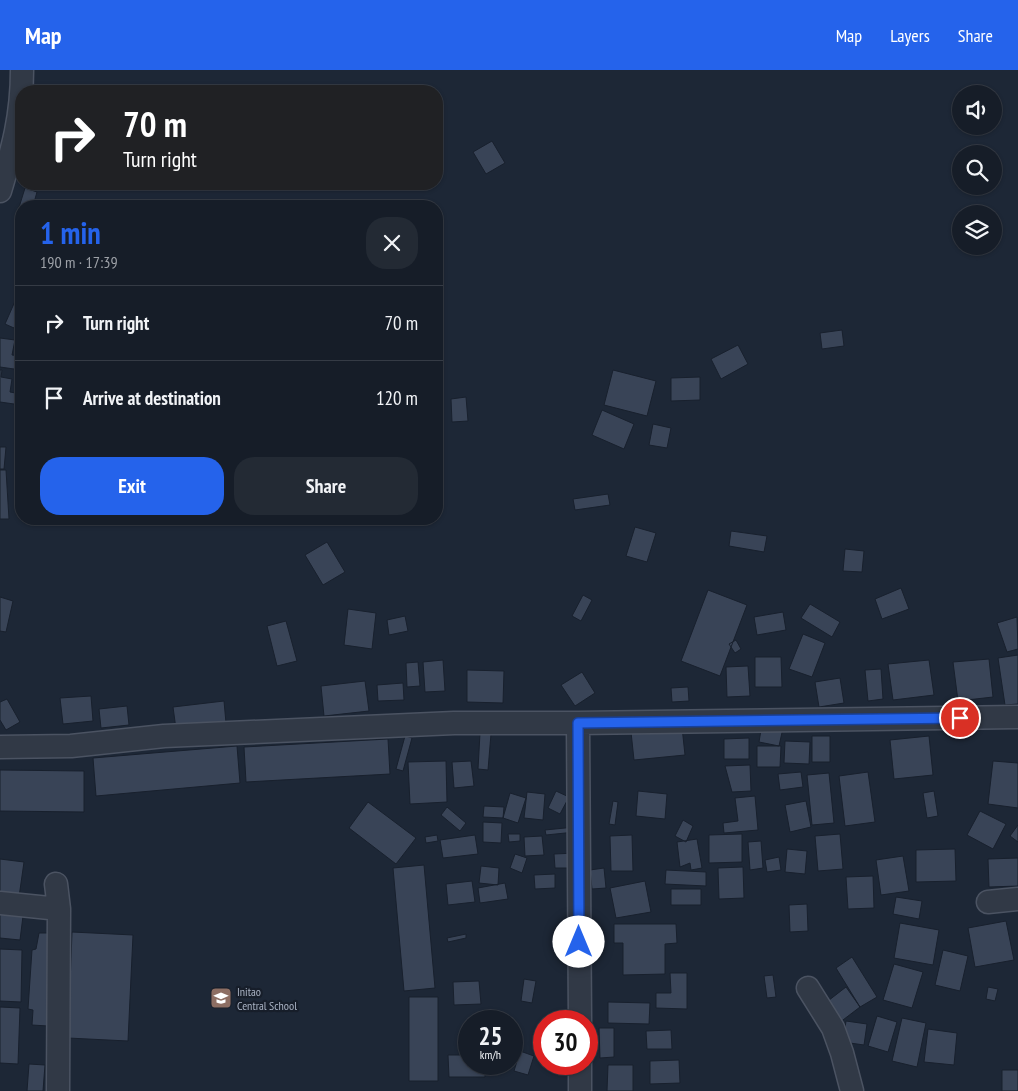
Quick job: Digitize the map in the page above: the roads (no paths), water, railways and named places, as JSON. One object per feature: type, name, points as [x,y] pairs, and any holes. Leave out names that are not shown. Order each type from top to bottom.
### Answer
[{"type":"street","points":[[21,85],[22,70]]},
{"type":"street","points":[[0,191],[15,140]]},
{"type":"street","points":[[0,747],[71,746],[164,736],[454,723],[1018,717]]},
{"type":"street","points":[[578,723],[580,1010]]},
{"type":"street","points":[[56,884],[59,909],[58,1091]]},
{"type":"street","points":[[988,902],[1018,899]]},
{"type":"street","points":[[0,903],[59,909]]},
{"type":"street","points":[[808,988],[833,1028],[852,1091]]},
{"type":"street","points":[[580,1075],[580,1091]]},
{"type":"place","name":"Initao Central School","points":[[221,998]]}]
